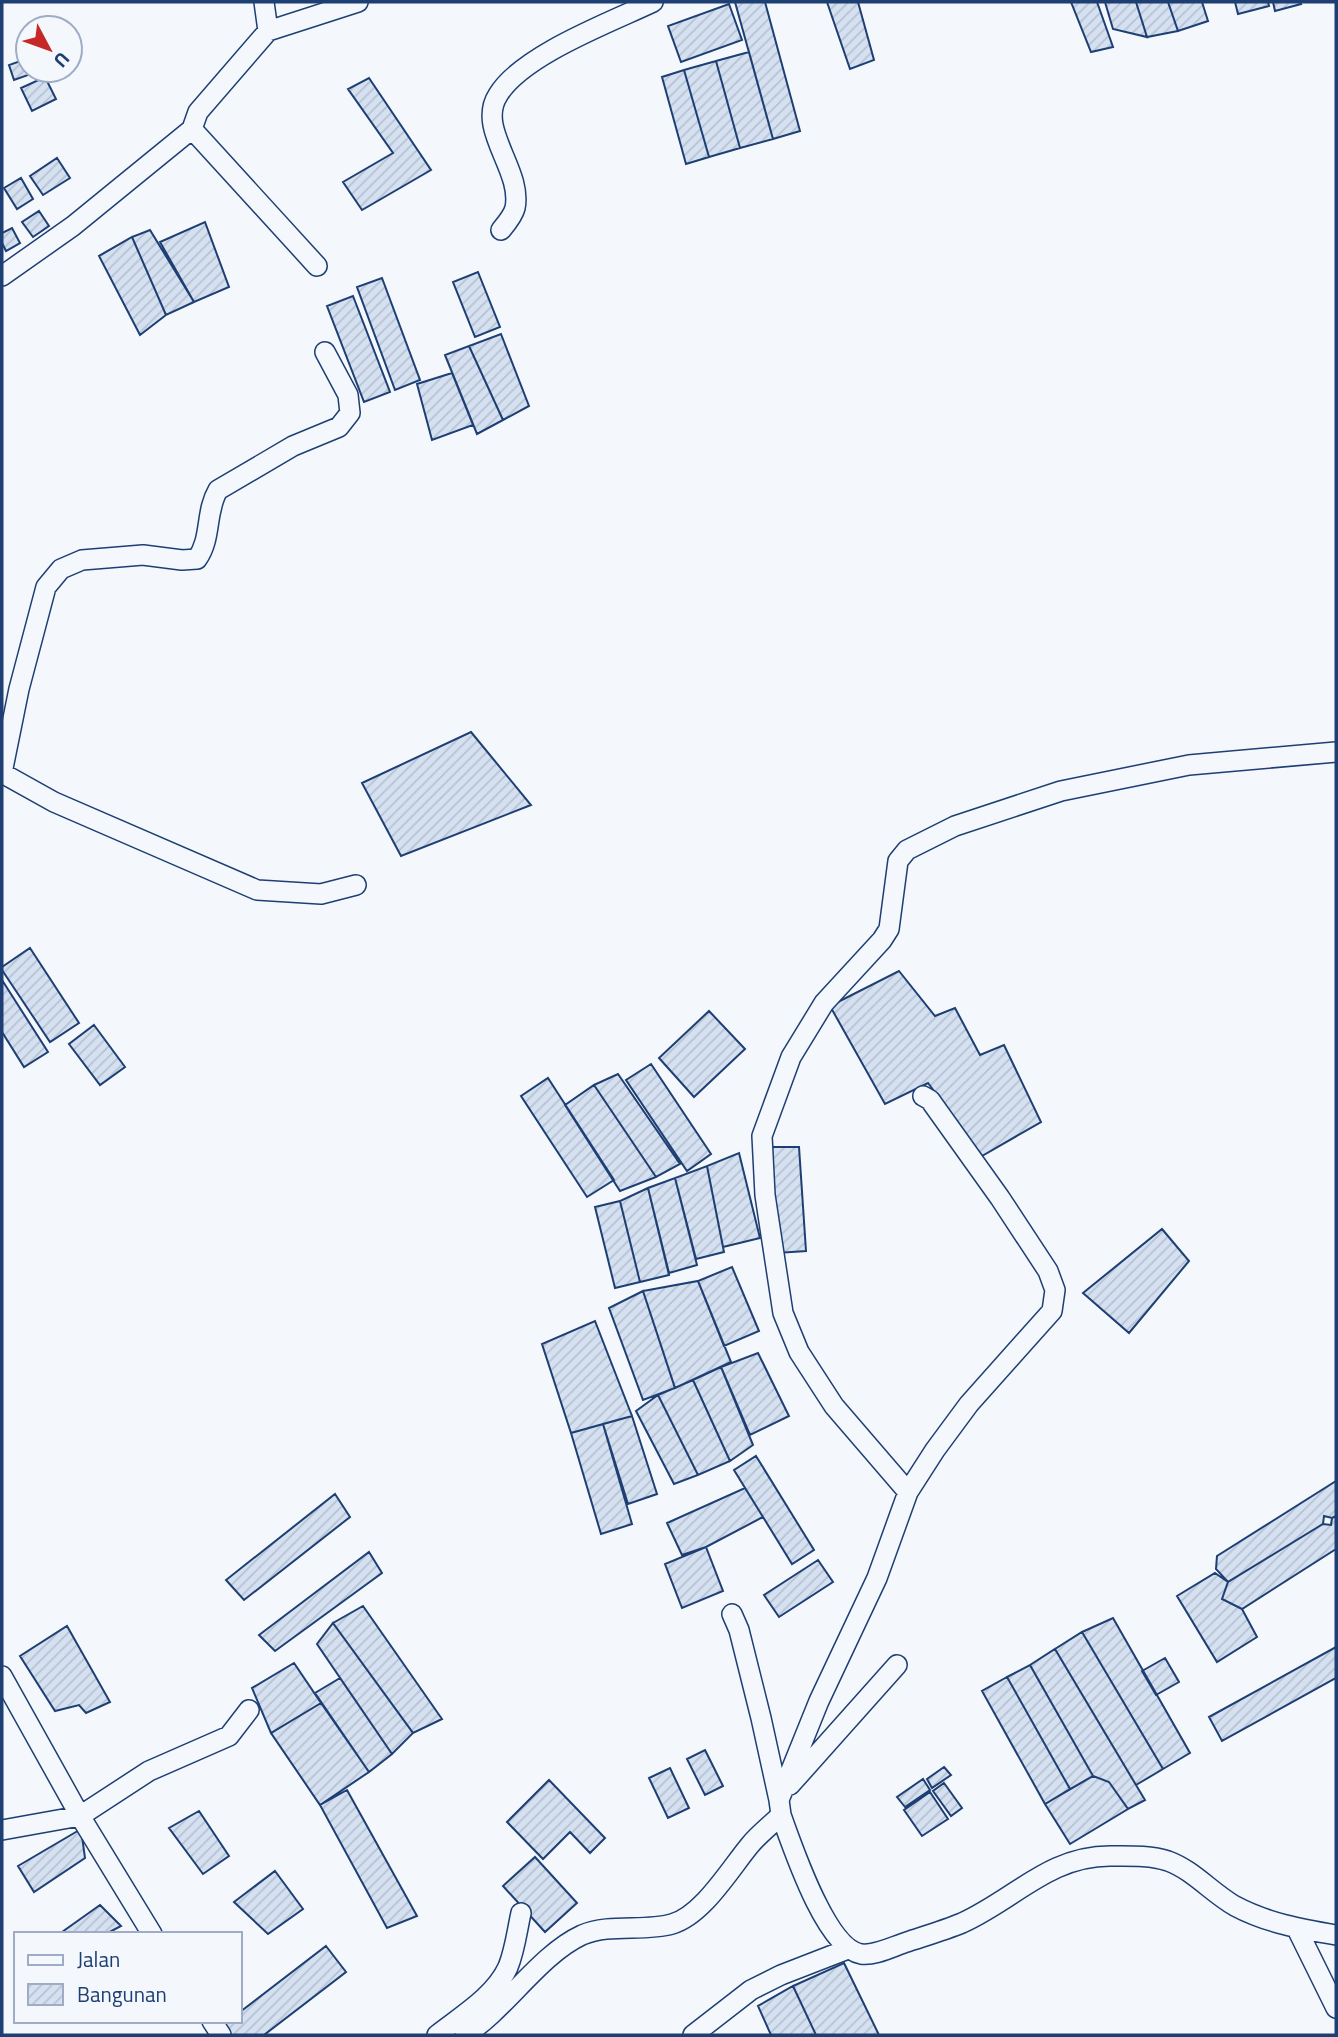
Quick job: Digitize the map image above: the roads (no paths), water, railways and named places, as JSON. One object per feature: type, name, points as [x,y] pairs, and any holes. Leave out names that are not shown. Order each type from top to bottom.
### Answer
[{"type":"street","points":[[264,2],[268,31]]},
{"type":"street","points":[[2,276],[73,226],[192,129],[198,112],[268,31],[358,2]]},
{"type":"street","points":[[501,230],[514,211],[517,189],[497,139],[492,109],[497,96],[506,84],[544,55],[653,2]]},
{"type":"street","points":[[192,129],[317,266]]},
{"type":"street","points":[[325,352],[348,394],[350,413],[339,427],[293,446],[218,491],[211,503],[205,548],[197,559],[182,561],[143,555],[82,560],[61,569],[46,587],[19,689],[2,773],[54,802],[257,890],[321,894],[356,885]]},
{"type":"street","points":[[908,1492],[834,1406],[799,1352],[783,1313],[765,1195],[762,1136],[791,1057],[824,1003],[889,929],[898,862],[907,850],[955,826],[1061,791],[1189,765],[1336,751]]},
{"type":"street","points":[[780,1803],[819,1701],[877,1578],[908,1492],[969,1404],[1052,1311],[1055,1290],[1048,1271],[930,1100],[923,1096]]},
{"type":"street","points":[[732,1614],[739,1630],[780,1803],[827,1926],[848,1949],[862,1954],[877,1952],[962,1923],[1005,1900],[1058,1865],[1106,1856],[1144,1856],[1170,1862],[1233,1905],[1264,1919],[1297,1929],[1336,1935]]},
{"type":"street","points":[[465,2035],[487,2018],[558,1951],[583,1935],[601,1930],[671,1924],[686,1919],[715,1889],[780,1803],[897,1665]]},
{"type":"street","points":[[2,1676],[80,1816],[151,1932]]},
{"type":"street","points":[[2,1830],[80,1816],[149,1771],[229,1736],[249,1710]]},
{"type":"street","points":[[437,2035],[468,2012],[507,1970],[522,1913]]},
{"type":"street","points":[[1297,1929],[1336,2008]]},
{"type":"street","points":[[693,2035],[751,1990],[781,1975],[848,1949]]}]
